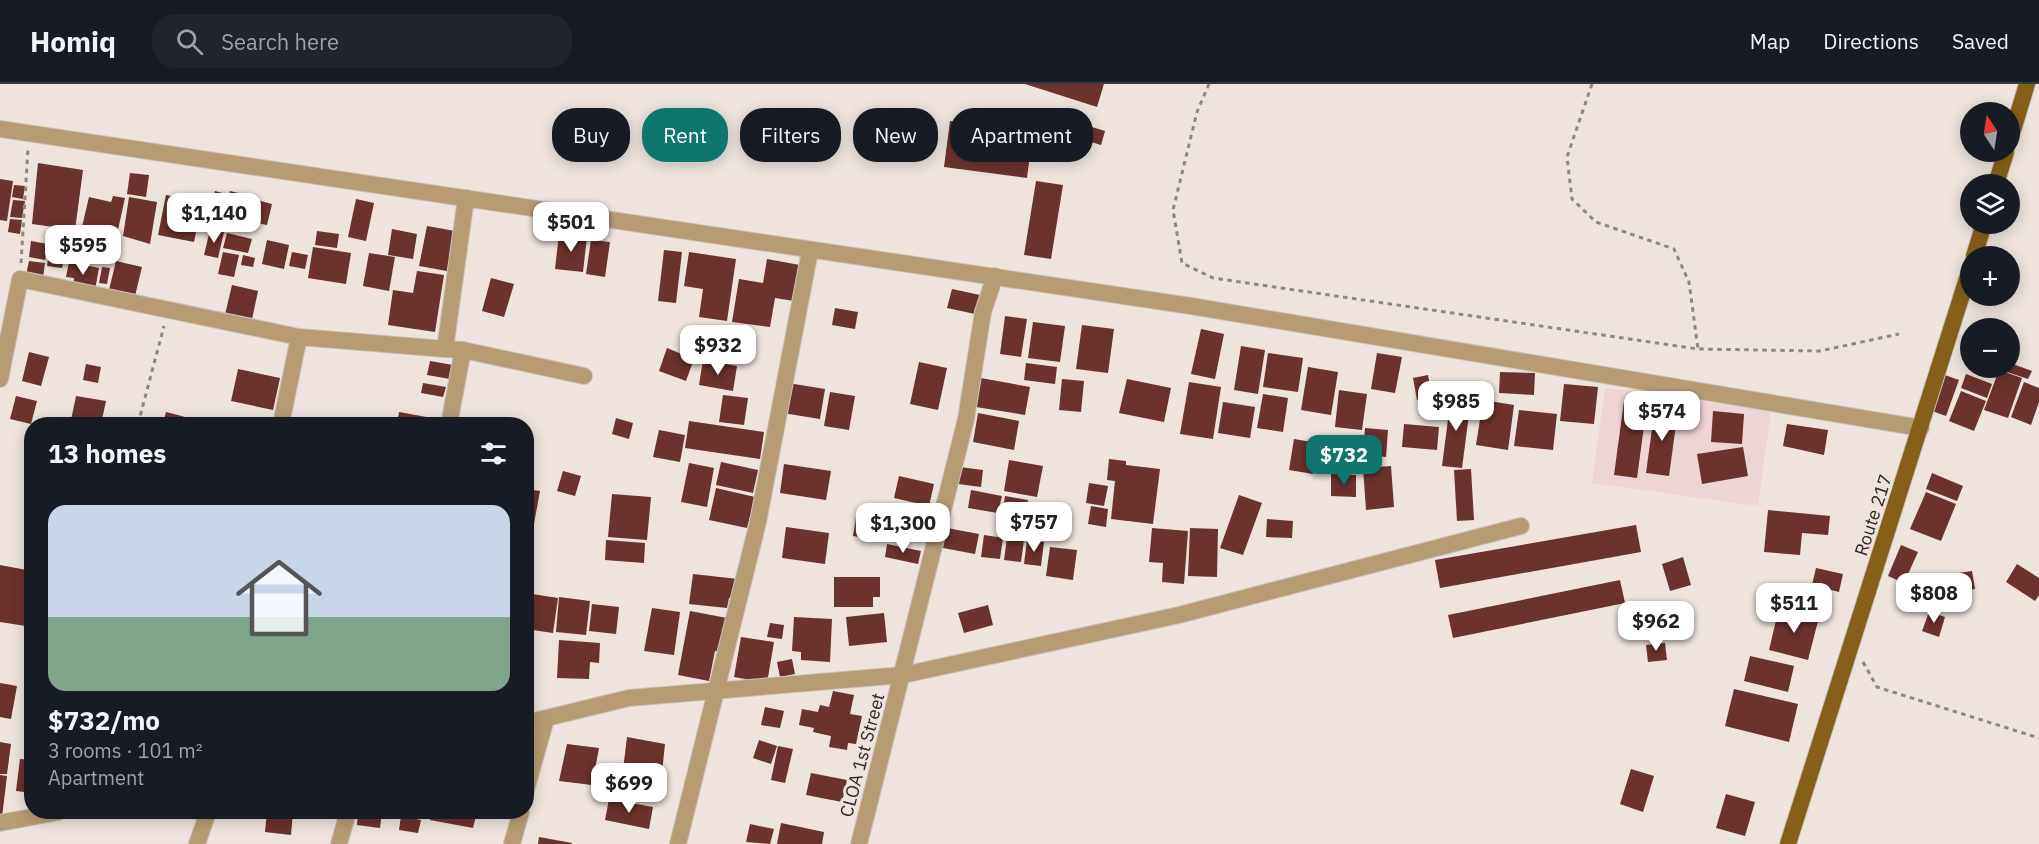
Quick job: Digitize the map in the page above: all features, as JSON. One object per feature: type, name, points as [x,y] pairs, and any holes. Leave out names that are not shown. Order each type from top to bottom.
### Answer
[{"type":"main road","points":[[2020,107],[2027,84]]},
{"type":"main road","name":"Route 217","points":[[1788,844],[1960,302]]},
{"type":"street","points":[[0,129],[1191,306],[1921,428]]},
{"type":"street","points":[[445,349],[466,198]]},
{"type":"street","points":[[678,844],[765,488],[810,250]]},
{"type":"street","name":"CLOA 1st Street","points":[[859,844],[966,419],[983,312],[995,276]]},
{"type":"street","points":[[0,379],[20,279],[299,337],[463,350],[584,376]]},
{"type":"street","points":[[282,417],[299,337]]},
{"type":"street","points":[[450,417],[463,350]]},
{"type":"street","points":[[534,721],[629,698],[903,675],[1179,615],[1521,526]]},
{"type":"street","points":[[534,762],[546,719]]},
{"type":"street","points":[[0,823],[24,819]]},
{"type":"street","points":[[197,844],[206,819]]},
{"type":"street","points":[[339,844],[346,819]]},
{"type":"street","points":[[512,844],[519,819]]},
{"type":"path","points":[[1209,84],[1197,112],[1173,210],[1182,263],[1213,279],[1698,349],[1820,351],[1899,334]]},
{"type":"path","points":[[1592,84],[1567,157],[1572,198],[1596,222],[1674,249],[1689,282],[1698,349]]},
{"type":"path","points":[[20,279],[30,133]]},
{"type":"path","points":[[140,417],[169,310]]},
{"type":"path","points":[[1852,642],[1877,687],[2039,738]]},
{"type":"shaded area","points":[[1605,388],[1771,411],[1758,506],[1592,483]]},
{"type":"building","points":[[1025,84],[1104,84],[1097,107]]},
{"type":"building","points":[[950,121],[950,162],[1029,162],[1027,178],[944,167]]},
{"type":"building","points":[[1093,127],[1105,131],[1101,145],[1093,143]]},
{"type":"building","points":[[38,163],[83,170],[75,230],[32,224]]},
{"type":"building","points":[[130,173],[149,175],[146,197],[127,194]]},
{"type":"building","points":[[0,179],[13,181],[7,221],[0,220]]},
{"type":"building","points":[[1036,181],[1063,185],[1051,259],[1024,255]]},
{"type":"building","points":[[14,185],[25,186],[23,199],[12,197]]},
{"type":"building","points":[[215,191],[226,194],[222,209],[211,207]]},
{"type":"building","points":[[230,191],[247,195],[243,216],[225,212]]},
{"type":"building","points":[[166,195],[202,202],[194,242],[158,235]]},
{"type":"building","points":[[113,196],[125,198],[116,239],[106,236],[104,243],[83,238],[84,231],[81,231],[89,197],[111,202]]},
{"type":"building","points":[[129,197],[157,202],[150,244],[123,236]]},
{"type":"building","points":[[356,199],[374,203],[366,241],[348,237]]},
{"type":"building","points":[[13,200],[25,201],[22,218],[10,217]]},
{"type":"building","points":[[257,200],[272,204],[267,225],[252,222]]},
{"type":"building","points":[[214,213],[245,219],[242,231],[212,225]]},
{"type":"building","points":[[10,219],[22,220],[20,234],[8,232]]},
{"type":"building","points":[[427,226],[455,231],[447,271],[419,266]]},
{"type":"building","points":[[392,229],[417,234],[413,259],[388,255]]},
{"type":"building","points":[[210,230],[224,232],[218,258],[204,255]]},
{"type":"building","points":[[317,231],[339,234],[337,248],[315,245]]},
{"type":"building","points":[[227,233],[252,239],[248,253],[223,248]]},
{"type":"building","points":[[559,234],[587,237],[583,272],[555,269]]},
{"type":"building","points":[[267,240],[289,245],[284,269],[262,264]]},
{"type":"building","points":[[591,240],[610,242],[605,277],[586,274]]},
{"type":"building","points":[[31,241],[48,244],[45,260],[29,257]]},
{"type":"building","points":[[51,243],[67,246],[62,268],[47,266]]},
{"type":"building","points":[[85,245],[107,249],[105,262],[82,258]]},
{"type":"building","points":[[313,247],[351,253],[346,284],[308,278]]},
{"type":"building","points":[[664,250],[682,252],[676,303],[658,301]]},
{"type":"building","points":[[223,252],[239,255],[234,277],[218,274]]},
{"type":"building","points":[[292,252],[308,255],[305,269],[289,266]]},
{"type":"building","points":[[689,252],[736,259],[727,321],[699,317],[703,289],[684,286]]},
{"type":"building","points":[[369,253],[395,257],[389,291],[363,286]]},
{"type":"building","points":[[243,255],[255,258],[253,267],[241,265]]},
{"type":"building","points":[[767,259],[800,265],[794,301],[775,298],[770,327],[732,322],[739,279],[763,283]]},
{"type":"building","points":[[29,261],[45,263],[43,278],[26,275]]},
{"type":"building","points":[[116,261],[142,267],[135,296],[109,290]]},
{"type":"building","points":[[69,262],[99,268],[95,290],[73,286],[74,278],[66,277]]},
{"type":"building","points":[[102,267],[110,268],[107,284],[99,283]]},
{"type":"building","points":[[417,271],[444,275],[435,332],[388,325],[393,290],[413,293]]},
{"type":"building","points":[[491,278],[514,284],[504,317],[482,311]]},
{"type":"building","points":[[232,285],[258,291],[251,324],[224,319]]},
{"type":"building","points":[[952,289],[980,295],[975,314],[947,308]]},
{"type":"building","points":[[835,308],[858,312],[855,329],[832,325]]},
{"type":"building","points":[[1005,316],[1027,319],[1021,357],[1000,354]]},
{"type":"building","points":[[1033,322],[1065,326],[1060,362],[1028,358]]},
{"type":"building","points":[[1082,325],[1114,329],[1108,373],[1076,369]]},
{"type":"building","points":[[1201,329],[1224,334],[1215,379],[1191,374]]},
{"type":"building","points":[[1241,346],[1265,350],[1258,394],[1234,390]]},
{"type":"building","points":[[667,348],[694,359],[686,381],[659,371]]},
{"type":"building","points":[[29,352],[49,357],[41,386],[22,381]]},
{"type":"building","points":[[1268,353],[1303,358],[1298,392],[1263,387]]},
{"type":"building","points":[[1377,353],[1402,357],[1395,393],[1371,389]]},
{"type":"building","points":[[703,360],[737,366],[733,391],[699,385]]},
{"type":"building","points":[[430,361],[453,365],[450,379],[427,375]]},
{"type":"building","points":[[919,362],[947,368],[938,410],[910,404]]},
{"type":"building","points":[[1026,363],[1057,367],[1055,384],[1024,380]]},
{"type":"building","points":[[86,364],[101,367],[98,383],[83,380]]},
{"type":"building","points":[[1308,367],[1338,372],[1331,415],[1301,410]]},
{"type":"building","points":[[2020,367],[2032,371],[2028,379],[2020,376]]},
{"type":"building","points":[[238,369],[280,378],[273,410],[231,401]]},
{"type":"building","points":[[1500,372],[1535,373],[1534,395],[1499,393]]},
{"type":"building","points":[[1428,375],[1432,397],[1417,400],[1413,378]]},
{"type":"building","points":[[1945,375],[1959,380],[1946,416],[1932,411]]},
{"type":"building","points":[[981,378],[1030,387],[1025,415],[976,407]]},
{"type":"building","points":[[1965,378],[1976,378],[1992,384],[1987,398],[1961,388]]},
{"type":"building","points":[[1996,378],[2022,378],[2008,418],[1984,410]]},
{"type":"building","points":[[1062,379],[1084,381],[1081,412],[1059,410]]},
{"type":"building","points":[[1127,379],[1171,388],[1164,422],[1119,413]]},
{"type":"building","points":[[1189,382],[1221,387],[1213,439],[1180,434]]},
{"type":"building","points":[[2024,382],[2039,388],[2039,402],[2031,425],[2011,417]]},
{"type":"building","points":[[423,383],[446,387],[443,397],[421,393]]},
{"type":"building","points":[[788,383],[825,389],[820,419],[783,413]]},
{"type":"building","points":[[1564,384],[1598,387],[1594,424],[1560,421]]},
{"type":"building","points":[[1339,390],[1367,394],[1362,430],[1335,427]]},
{"type":"building","points":[[1961,391],[1986,401],[1974,431],[1949,421]]},
{"type":"building","points":[[830,392],[855,396],[849,430],[824,426]]},
{"type":"building","points":[[1263,394],[1288,398],[1283,432],[1257,428]]},
{"type":"building","points":[[723,395],[748,398],[744,425],[719,422]]},
{"type":"building","points":[[16,396],[37,401],[33,417],[24,417],[24,422],[10,419]]},
{"type":"building","points":[[76,396],[106,401],[103,417],[72,417]]},
{"type":"building","points":[[1451,396],[1471,399],[1462,468],[1442,466]]},
{"type":"building","points":[[1483,400],[1514,405],[1508,450],[1476,445]]},
{"type":"building","points":[[1624,401],[1647,404],[1637,478],[1614,475]]},
{"type":"building","points":[[1223,402],[1255,407],[1250,438],[1218,433]]},
{"type":"building","points":[[1655,407],[1678,410],[1669,476],[1646,473]]},
{"type":"building","points":[[1519,410],[1557,414],[1553,450],[1514,446]]},
{"type":"building","points":[[1713,411],[1744,414],[1742,444],[1711,442]]},
{"type":"building","points":[[166,412],[185,417],[165,417]]},
{"type":"building","points":[[399,412],[426,417],[398,417]]},
{"type":"building","points":[[978,413],[1019,421],[1014,450],[973,442]]},
{"type":"building","points":[[616,418],[633,423],[629,439],[612,434]]},
{"type":"building","points":[[689,421],[764,432],[760,459],[685,448]]},
{"type":"building","points":[[1404,424],[1439,427],[1437,450],[1402,447]]},
{"type":"building","points":[[1787,424],[1828,430],[1824,455],[1783,446]]},
{"type":"building","points":[[1365,428],[1388,430],[1386,457],[1363,454]]},
{"type":"building","points":[[659,430],[685,435],[680,462],[653,457]]},
{"type":"building","points":[[1333,437],[1358,438],[1355,471],[1330,469]]},
{"type":"building","points":[[1294,439],[1318,443],[1313,474],[1289,470]]},
{"type":"building","points":[[1743,447],[1748,476],[1702,484],[1697,454]]},
{"type":"building","points":[[1109,459],[1126,461],[1126,465],[1160,469],[1153,524],[1111,519],[1115,481],[1107,480]]},
{"type":"building","points":[[1009,460],[1043,466],[1037,497],[1004,491]]},
{"type":"building","points":[[721,462],[758,470],[753,493],[716,485]]},
{"type":"building","points":[[689,463],[714,468],[707,507],[681,502]]},
{"type":"building","points":[[784,464],[831,471],[826,500],[780,493]]},
{"type":"building","points":[[1391,466],[1394,507],[1366,510],[1363,468]]},
{"type":"building","points":[[960,467],[983,470],[981,487],[958,484]]},
{"type":"building","points":[[1471,469],[1474,520],[1457,521],[1454,470]]},
{"type":"building","points":[[563,471],[581,476],[575,496],[557,491]]},
{"type":"building","points":[[1932,473],[1963,486],[1957,501],[1926,489]]},
{"type":"building","points":[[1331,474],[1356,475],[1356,497],[1331,496]]},
{"type":"building","points":[[899,476],[934,484],[929,506],[894,498]]},
{"type":"building","points":[[1089,483],[1108,486],[1104,506],[1086,503]]},
{"type":"building","points":[[716,488],[755,497],[747,528],[709,520]]},
{"type":"building","points":[[534,490],[540,491],[534,524]]},
{"type":"building","points":[[971,490],[1002,496],[998,513],[968,508]]},
{"type":"building","points":[[1926,492],[1956,504],[1941,541],[1910,529]]},
{"type":"building","points":[[612,494],[651,497],[647,540],[608,537]]},
{"type":"building","points":[[1239,495],[1262,503],[1243,555],[1220,548]]},
{"type":"building","points":[[1005,496],[1028,500],[1025,519],[1002,515]]},
{"type":"building","points":[[1091,506],[1108,509],[1106,527],[1088,524]]},
{"type":"building","points":[[869,507],[901,512],[897,538],[885,536],[885,541],[853,536],[857,511],[866,512]]},
{"type":"building","points":[[1768,510],[1830,516],[1828,535],[1802,533],[1800,555],[1764,552]]},
{"type":"building","points":[[1267,519],[1293,521],[1292,538],[1266,537]]},
{"type":"building","points":[[1636,525],[1641,552],[1440,588],[1435,560]]},
{"type":"building","points":[[786,527],[829,533],[825,564],[782,558]]},
{"type":"building","points":[[947,528],[979,534],[975,554],[943,548]]},
{"type":"building","points":[[1152,528],[1188,531],[1184,584],[1162,582],[1163,563],[1149,562]]},
{"type":"building","points":[[1190,528],[1218,529],[1217,577],[1188,576]]},
{"type":"building","points":[[984,535],[1003,538],[1000,559],[981,557]]},
{"type":"building","points":[[1007,538],[1024,540],[1021,562],[1004,560]]},
{"type":"building","points":[[606,540],[645,543],[644,563],[605,560]]},
{"type":"building","points":[[1027,540],[1044,542],[1041,566],[1024,564]]},
{"type":"building","points":[[887,544],[921,551],[918,564],[885,557]]},
{"type":"building","points":[[1901,545],[1918,552],[1904,583],[1888,576]]},
{"type":"building","points":[[1050,547],[1077,550],[1073,580],[1046,576]]},
{"type":"building","points":[[1683,557],[1691,585],[1670,591],[1662,564]]},
{"type":"building","points":[[2017,564],[2039,578],[2039,595],[2035,601],[2006,582]]},
{"type":"building","points":[[0,565],[24,570],[24,626],[0,622]]},
{"type":"building","points":[[1816,568],[1843,574],[1839,592],[1812,585]]},
{"type":"building","points":[[1972,571],[1975,589],[1934,595],[1931,577]]},
{"type":"building","points":[[693,574],[738,579],[735,599],[729,598],[727,608],[689,604]]},
{"type":"building","points":[[834,577],[880,577],[880,597],[873,597],[873,607],[834,607]]},
{"type":"building","points":[[1620,580],[1625,603],[1453,638],[1448,615]]},
{"type":"building","points":[[534,594],[558,598],[553,633],[534,630]]},
{"type":"building","points":[[559,597],[590,601],[586,635],[556,632]]},
{"type":"building","points":[[592,604],[619,607],[616,634],[589,631]]},
{"type":"building","points":[[988,605],[993,625],[964,633],[958,613]]},
{"type":"building","points":[[652,608],[680,612],[674,655],[644,651]]},
{"type":"building","points":[[1779,608],[1819,617],[1808,660],[1769,650]]},
{"type":"building","points":[[690,611],[727,618],[721,652],[715,651],[709,681],[678,675]]},
{"type":"building","points":[[1929,612],[1945,617],[1939,637],[1922,631]]},
{"type":"building","points":[[884,613],[887,642],[849,646],[846,617]]},
{"type":"building","points":[[794,617],[832,619],[830,662],[801,660],[801,652],[792,651]]},
{"type":"building","points":[[770,623],[784,625],[782,639],[767,637]]},
{"type":"building","points":[[741,637],[774,642],[767,683],[734,677]]},
{"type":"building","points":[[559,640],[600,643],[599,663],[590,662],[589,679],[557,678]]},
{"type":"building","points":[[1665,643],[1667,660],[1648,662],[1646,645]]},
{"type":"building","points":[[1750,656],[1794,666],[1788,692],[1744,681]]},
{"type":"building","points":[[792,659],[795,674],[780,677],[777,662]]},
{"type":"building","points":[[0,683],[17,686],[11,719],[0,717]]},
{"type":"building","points":[[1734,689],[1798,704],[1789,742],[1725,726]]},
{"type":"building","points":[[833,691],[854,695],[850,714],[862,716],[856,744],[848,743],[847,750],[829,747],[831,736],[813,732],[814,728],[799,725],[802,709],[818,712],[820,705],[829,707]]},
{"type":"building","points":[[765,707],[784,711],[780,728],[761,725]]},
{"type":"building","points":[[627,737],[665,744],[662,773],[623,770]]},
{"type":"building","points":[[759,740],[777,746],[771,764],[753,758]]},
{"type":"building","points":[[0,742],[11,744],[7,774],[0,774]]},
{"type":"building","points":[[567,744],[599,748],[592,785],[559,781]]},
{"type":"building","points":[[778,746],[793,749],[785,783],[771,780]]},
{"type":"building","points":[[20,759],[24,759],[24,792],[16,791]]},
{"type":"building","points":[[1631,769],[1654,776],[1643,812],[1620,804]]},
{"type":"building","points":[[811,773],[847,780],[842,802],[806,795]]},
{"type":"building","points":[[0,775],[7,776],[2,817],[0,817]]},
{"type":"building","points":[[1726,794],[1755,802],[1745,836],[1716,828]]},
{"type":"building","points":[[609,799],[653,807],[649,829],[605,820]]},
{"type":"building","points":[[266,819],[292,819],[291,835],[265,832]]},
{"type":"building","points":[[357,819],[381,819],[380,828],[357,825]]},
{"type":"building","points":[[401,819],[421,820],[418,833],[399,830]]},
{"type":"building","points":[[430,819],[475,819],[473,828]]},
{"type":"building","points":[[781,823],[824,832],[822,844],[777,844]]},
{"type":"building","points":[[750,824],[774,829],[770,844],[746,842]]},
{"type":"building","points":[[539,837],[572,843],[572,844],[538,844]]}]
